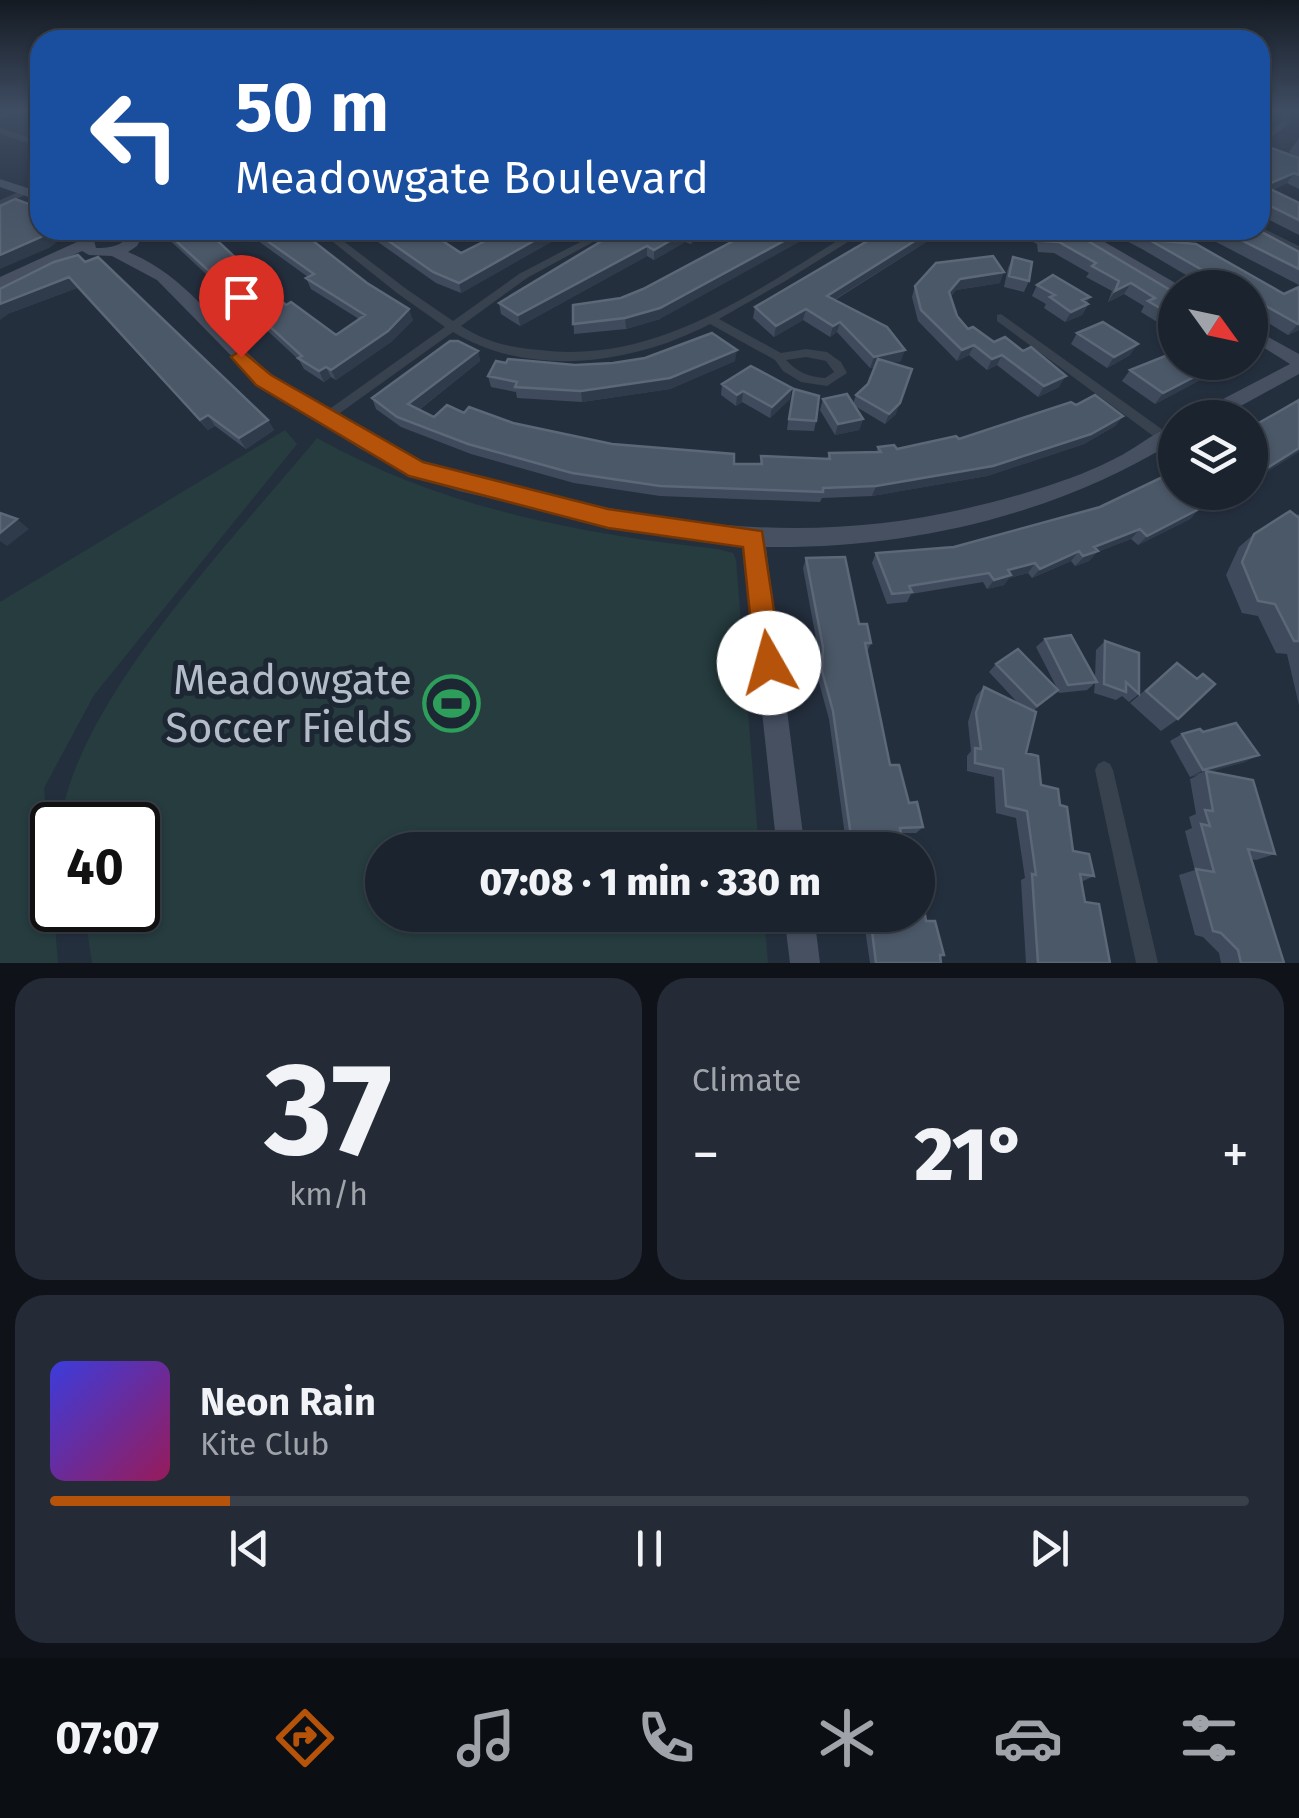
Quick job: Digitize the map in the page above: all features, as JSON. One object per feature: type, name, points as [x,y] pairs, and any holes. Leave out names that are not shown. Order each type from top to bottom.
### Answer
[{"type":"street","points":[[0,183],[30,193]]},
{"type":"street","points":[[0,204],[30,195]]},
{"type":"street","points":[[1270,235],[1299,250]]},
{"type":"street","points":[[0,283],[86,240]]},
{"type":"street","points":[[96,240],[126,251],[175,286],[264,380],[417,470],[608,519],[754,538],[847,534],[1002,508],[1122,464],[1158,442]]},
{"type":"street","points":[[126,251],[133,240]]},
{"type":"street","points":[[336,240],[488,346],[540,357],[588,357],[675,337],[845,240]]},
{"type":"street","points":[[326,418],[523,276],[591,240]]},
{"type":"street","points":[[1091,240],[1158,277]]},
{"type":"street","points":[[709,318],[779,356]]},
{"type":"street","points":[[1001,318],[1158,427]]},
{"type":"street","points":[[1235,400],[1299,364],[1268,344]]},
{"type":"street","points":[[754,538],[789,832]]},
{"type":"street","points":[[1104,770],[1148,963]]},
{"type":"street","points":[[801,932],[805,963]]},
{"type":"green space","points":[[285,430],[297,444],[94,695],[44,788],[45,802],[30,802],[30,932],[56,932],[58,963],[0,963],[0,602]]},
{"type":"green space","points":[[317,438],[412,483],[511,514],[613,535],[733,553],[758,832],[365,832],[365,932],[765,932],[768,963],[92,963],[87,932],[160,932],[160,802],[66,802],[73,776],[96,725],[127,673],[205,570]]},
{"type":"building","points":[[1270,156],[1299,158],[1299,175],[1294,173],[1270,183]]},
{"type":"building","points":[[1270,189],[1299,203],[1299,220],[1270,206]]},
{"type":"building","points":[[15,199],[30,204],[30,240],[34,240],[0,255],[0,206]]},
{"type":"building","points":[[1270,236],[1299,252],[1299,269],[1241,240],[1270,240]]},
{"type":"building","points":[[175,240],[217,240],[269,281],[262,285],[286,305],[291,302],[336,335],[365,315],[306,278],[314,274],[266,240],[312,240],[367,283],[409,309],[388,331],[331,370],[326,367],[319,371],[298,358],[302,356]]},
{"type":"building","points":[[387,240],[441,240],[461,253],[487,240],[535,240],[459,283],[433,272]]},
{"type":"building","points":[[603,240],[671,240],[654,250],[647,246],[518,315],[499,303]]},
{"type":"building","points":[[735,240],[786,240],[660,308],[625,318],[573,324],[573,305],[621,298]]},
{"type":"building","points":[[869,240],[916,240],[827,296],[887,327],[905,350],[874,357],[840,322],[833,326],[806,309],[776,326],[755,307]]},
{"type":"building","points":[[1043,240],[1086,240],[1158,283],[1158,307],[1148,301],[1155,298],[1131,283],[1115,291],[1119,281],[1059,242]]},
{"type":"building","points":[[1150,240],[1196,244],[1242,270],[1202,270]]},
{"type":"building","points":[[78,255],[85,262],[98,257],[268,420],[239,438],[208,415],[200,420],[69,277],[0,304],[0,289],[54,262]]},
{"type":"building","points":[[993,256],[1004,272],[960,279],[949,292],[957,316],[968,329],[973,327],[994,342],[1005,337],[1023,351],[1031,347],[1066,376],[1044,386],[1002,355],[992,359],[974,345],[962,350],[921,310],[915,286],[936,263]]},
{"type":"building","points":[[1013,257],[1032,262],[1029,281],[1009,276]]},
{"type":"building","points":[[1053,275],[1090,297],[1082,300],[1088,304],[1071,312],[1050,297],[1055,295],[1037,285]]},
{"type":"building","points":[[1268,285],[1284,294],[1299,287],[1299,324],[1268,307]]},
{"type":"building","points":[[1103,322],[1138,344],[1114,357],[1077,333]]},
{"type":"building","points":[[712,333],[737,350],[670,378],[581,391],[515,387],[517,382],[488,376],[496,361],[613,363],[645,358]]},
{"type":"building","points":[[450,341],[478,351],[408,404],[434,417],[447,405],[464,413],[469,407],[513,423],[612,444],[734,454],[734,464],[762,464],[761,456],[830,459],[829,453],[881,452],[878,447],[894,445],[897,449],[956,436],[959,439],[1071,402],[1076,405],[1095,395],[1123,416],[1091,434],[993,466],[876,486],[823,488],[823,492],[660,486],[572,473],[468,444],[397,417],[372,398]]},
{"type":"building","points":[[878,359],[912,369],[900,403],[889,414],[856,395],[868,384]]},
{"type":"building","points":[[1158,359],[1158,380],[1188,380],[1163,393],[1130,370]]},
{"type":"building","points":[[751,366],[792,388],[772,407],[743,391],[737,395],[722,384]]},
{"type":"building","points":[[794,389],[819,396],[816,421],[789,419]]},
{"type":"building","points":[[847,394],[863,419],[838,424],[823,399]]},
{"type":"building","points":[[1299,400],[1299,448],[1268,468],[1268,418]]},
{"type":"building","points":[[1158,479],[1158,510],[1197,510],[1147,536],[1140,529],[1094,547],[1098,551],[1083,556],[1079,551],[1040,569],[1035,563],[1008,570],[1011,575],[994,580],[989,573],[909,586],[912,592],[892,594],[876,553],[954,547],[1100,507]]},
{"type":"building","points":[[1290,511],[1299,518],[1299,641],[1294,641],[1275,604],[1258,601],[1242,562],[1254,534]]},
{"type":"building","points":[[0,513],[17,519],[0,533]]},
{"type":"building","points":[[845,557],[859,624],[867,624],[871,643],[865,643],[890,765],[899,765],[909,803],[917,802],[923,827],[900,828],[901,832],[850,832],[806,558]]},
{"type":"building","points":[[1071,635],[1097,682],[1068,685],[1045,639]]},
{"type":"building","points":[[1105,641],[1139,653],[1139,694],[1126,682],[1126,692],[1104,684]]},
{"type":"building","points":[[1018,649],[1058,690],[1037,706],[996,664]]},
{"type":"building","points":[[1177,663],[1197,679],[1203,674],[1215,684],[1178,719],[1146,691]]},
{"type":"building","points":[[984,687],[1036,712],[1026,753],[1038,756],[1041,785],[1058,789],[1060,805],[1067,807],[1073,851],[1089,854],[1094,876],[1080,874],[1085,902],[1099,904],[1110,963],[1038,963],[1032,874],[1036,875],[1027,811],[1006,806],[1003,769],[975,763],[975,748],[981,749],[976,713]]},
{"type":"building","points":[[1236,723],[1259,755],[1203,770],[1182,734]]},
{"type":"building","points":[[1206,771],[1253,780],[1275,854],[1248,849],[1284,963],[1241,963],[1238,950],[1221,933],[1213,931],[1196,869],[1214,872],[1201,824],[1210,826],[1205,810],[1213,811]]},
{"type":"building","points":[[935,921],[944,955],[940,955],[941,963],[876,963],[872,932],[935,932]]},
{"type":"place","name":"Meadowgate Soccer Fields","points":[[451,703]]},
{"type":"route","points":[[241,357],[264,380],[417,470],[608,519],[754,538],[769,663]]}]
